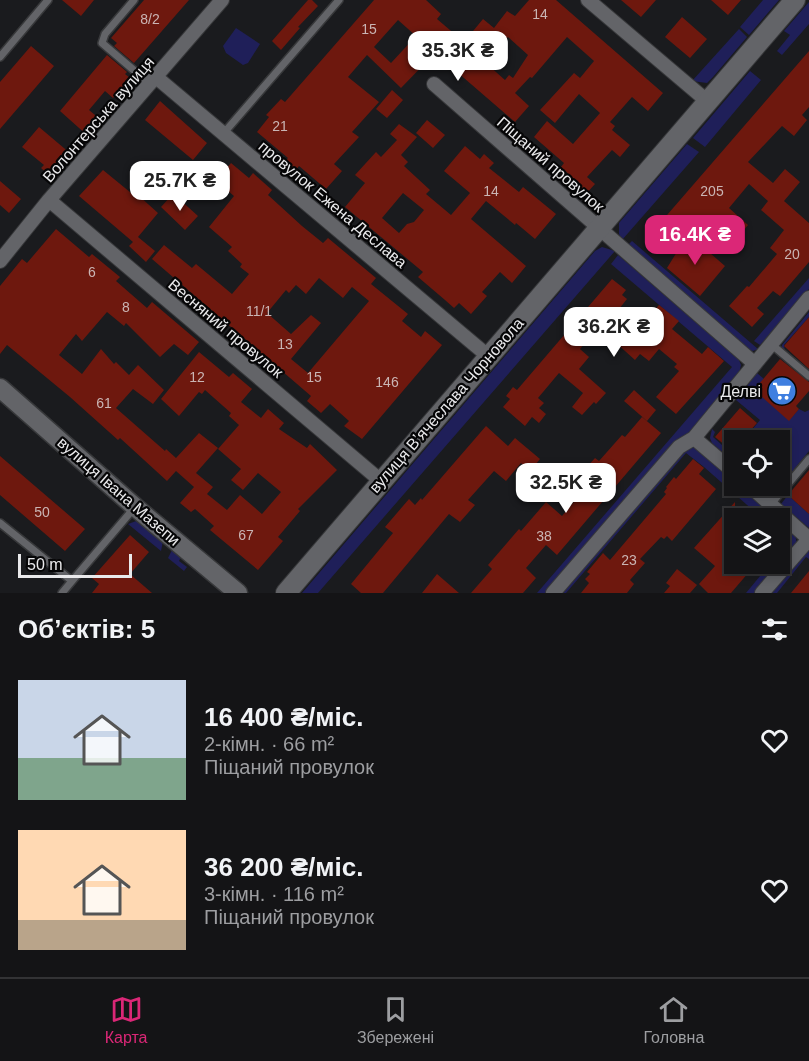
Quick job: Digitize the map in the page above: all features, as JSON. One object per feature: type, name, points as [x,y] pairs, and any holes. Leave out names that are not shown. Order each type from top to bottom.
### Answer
[{"type":"main road","name":"вулиця Вʼячеслава Чорновола","points":[[286,593],[795,0]]},
{"type":"street","name":"Волонтерська вулиця","points":[[0,261],[49,200],[222,0]]},
{"type":"street","points":[[588,0],[707,101]]},
{"type":"street","name":"провулок Ежена Деслава","points":[[153,80],[223,134],[488,356]]},
{"type":"street","name":"Піщаний провулок","points":[[434,84],[754,364]]},
{"type":"street","name":"Весняний провулок","points":[[49,200],[381,481]]},
{"type":"street","points":[[553,593],[679,447],[694,438],[809,298]]},
{"type":"street","name":"вулиця Івана Мазепи","points":[[0,388],[135,507],[238,593]]},
{"type":"street","points":[[694,438],[724,464]]},
{"type":"street","points":[[762,496],[809,539],[762,593]]},
{"type":"lane","points":[[0,57],[48,0]]},
{"type":"lane","points":[[134,0],[105,34],[102,43],[153,80]]},
{"type":"lane","points":[[223,134],[339,0]]},
{"type":"lane","points":[[771,344],[809,376]]},
{"type":"lane","points":[[771,504],[809,459]]},
{"type":"lane","points":[[62,593],[135,507]]},
{"type":"lane","points":[[0,523],[72,581]]},
{"type":"shaded area","points":[[763,0],[779,0],[749,35],[740,27]]},
{"type":"shaded area","points":[[809,2],[809,24],[782,55],[777,51],[790,35],[784,31]]},
{"type":"shaded area","points":[[236,28],[260,44],[248,63],[243,65],[226,53],[223,46]]},
{"type":"shaded area","points":[[739,29],[747,37],[713,77],[707,83],[692,81]]},
{"type":"shaded area","points":[[750,71],[761,80],[705,147],[693,138]]},
{"type":"shaded area","points":[[687,144],[699,152],[622,240],[619,234],[619,223]]},
{"type":"shaded area","points":[[632,241],[758,349],[753,351],[748,349],[628,245]]},
{"type":"shaded area","points":[[602,247],[615,251],[318,593],[302,593],[595,251]]},
{"type":"shaded area","points":[[618,255],[739,360],[741,365],[739,374],[547,593],[537,593],[732,367],[611,264]]},
{"type":"shaded area","points":[[809,278],[809,289],[760,345],[754,341]]},
{"type":"shaded area","points":[[809,312],[809,317],[784,345],[785,351],[782,345]]},
{"type":"shaded area","points":[[757,373],[764,379],[789,420],[799,409],[805,412],[809,410],[809,451],[790,474],[790,430],[752,430],[760,420],[736,400]]},
{"type":"shaded area","points":[[712,429],[715,432],[713,437],[724,447],[724,453],[712,443],[710,438]]},
{"type":"shaded area","points":[[697,448],[724,472],[724,485],[686,453],[566,593],[560,593],[685,449]]},
{"type":"shaded area","points":[[737,496],[752,496],[765,508],[751,508]]},
{"type":"shaded area","points":[[789,496],[809,514],[809,528],[790,512],[790,508],[781,504]]},
{"type":"shaded area","points":[[139,520],[163,541],[161,551],[128,524]]},
{"type":"shaded area","points":[[790,530],[795,534],[797,544],[790,553]]},
{"type":"shaded area","points":[[173,548],[182,555],[179,561],[187,567],[184,571],[168,558]]},
{"type":"shaded area","points":[[805,551],[809,551],[809,559],[806,557],[777,593],[769,593],[785,574],[790,574],[790,568]]},
{"type":"shaded area","points":[[762,574],[773,574],[757,593],[746,593]]},
{"type":"building","points":[[62,0],[94,0],[81,16]]},
{"type":"building","points":[[144,0],[189,0],[134,63],[114,46],[117,43],[111,38]]},
{"type":"building","points":[[308,0],[312,0],[318,6],[281,50],[272,41]]},
{"type":"building","points":[[374,0],[426,0],[441,14],[437,19],[464,42],[483,19],[494,28],[507,11],[515,16],[529,0],[556,0],[663,93],[648,111],[632,97],[610,122],[615,126],[612,130],[630,145],[620,157],[612,150],[587,177],[595,184],[585,195],[571,183],[574,179],[561,167],[564,163],[534,137],[547,121],[573,144],[600,113],[579,94],[555,123],[540,110],[574,73],[580,78],[594,61],[567,37],[532,78],[530,77],[515,93],[529,106],[515,122],[435,53],[401,88],[367,55],[348,77],[379,102],[352,132],[359,137],[334,164],[342,171],[326,189],[299,166],[295,171],[284,162],[288,158],[257,132],[269,117],[266,115],[281,99],[285,102]],"holes":[[[398,20],[416,36],[391,63],[374,47]],[[498,36],[500,39],[503,36],[506,39],[508,37],[528,55],[513,78],[509,75],[505,80],[479,57]]]},
{"type":"building","points":[[621,0],[656,0],[641,17]]},
{"type":"building","points":[[711,0],[741,0],[728,15]]},
{"type":"building","points":[[682,17],[707,39],[690,58],[665,37]]},
{"type":"building","points":[[31,46],[54,66],[0,129],[0,82]]},
{"type":"building","points":[[809,51],[809,107],[802,115],[807,120],[794,136],[782,126],[748,162],[773,183],[785,169],[800,182],[784,201],[809,223],[809,262],[780,296],[773,291],[757,308],[764,314],[752,327],[729,306],[747,286],[749,287],[777,254],[770,248],[784,230],[761,210],[768,201],[749,184],[729,208],[748,225],[740,235],[737,233],[734,237],[711,217],[696,234],[683,225],[662,249],[648,237]]},
{"type":"building","points":[[107,55],[127,72],[125,74],[130,78],[113,98],[105,91],[89,110],[101,120],[88,136],[60,111]]},
{"type":"building","points":[[392,90],[403,100],[387,118],[376,109]]},
{"type":"building","points":[[160,101],[207,143],[193,160],[145,120]]},
{"type":"building","points":[[427,120],[445,135],[433,148],[416,133]]},
{"type":"building","points":[[399,124],[417,137],[401,155],[408,162],[404,166],[430,190],[426,194],[451,215],[470,193],[444,171],[465,146],[480,159],[484,154],[494,163],[489,168],[519,192],[523,187],[556,214],[535,239],[486,201],[471,219],[526,266],[512,283],[500,272],[482,292],[487,296],[471,314],[459,303],[454,308],[418,277],[423,272],[345,207],[365,183],[355,175],[376,152],[381,157],[397,140],[390,134]],"holes":[[[403,193],[424,210],[414,222],[407,224],[399,233],[382,218]]]},
{"type":"building","points":[[39,127],[71,154],[51,177],[41,168],[44,165],[22,147]]},
{"type":"building","points":[[231,163],[249,178],[253,173],[272,190],[268,195],[302,226],[323,243],[328,238],[376,278],[371,284],[408,314],[402,321],[421,337],[425,331],[442,345],[362,439],[344,426],[349,421],[330,404],[321,413],[307,401],[311,396],[152,259],[164,245],[192,268],[196,264],[232,294],[249,274],[240,267],[242,264],[228,251],[232,247],[209,227],[234,196],[216,181]],"holes":[[[319,278],[343,298],[352,287],[369,301],[308,373],[291,359],[321,323],[311,315],[291,334],[267,313],[286,290],[289,293],[296,285],[306,294]]]},
{"type":"building","points":[[103,170],[136,197],[138,195],[158,213],[138,237],[155,251],[146,262],[129,246],[133,242],[79,196]]},
{"type":"building","points":[[0,181],[21,199],[9,213],[0,205]]},
{"type":"building","points":[[171,196],[176,201],[178,198],[198,216],[185,230],[161,207]]},
{"type":"building","points":[[56,229],[89,257],[92,254],[120,277],[116,281],[147,308],[152,302],[199,342],[188,355],[174,344],[160,357],[126,323],[124,326],[107,312],[82,341],[76,334],[59,355],[82,374],[101,349],[114,364],[116,362],[129,375],[138,365],[164,390],[153,404],[133,389],[116,408],[176,458],[199,433],[218,448],[196,473],[213,487],[207,494],[227,510],[240,495],[262,514],[281,492],[258,473],[243,490],[231,480],[241,469],[218,449],[239,425],[229,416],[231,413],[205,390],[202,394],[199,392],[179,416],[161,399],[199,352],[229,377],[233,373],[252,389],[241,402],[261,418],[268,409],[284,423],[279,429],[307,448],[310,444],[337,470],[298,509],[300,511],[278,537],[283,541],[258,570],[210,530],[214,526],[195,509],[191,512],[180,503],[194,487],[176,471],[167,481],[120,438],[118,440],[7,345],[0,354],[0,286],[22,259],[27,263]]},
{"type":"building","points":[[688,234],[725,266],[700,296],[667,268]]},
{"type":"building","points":[[612,279],[626,290],[622,295],[627,299],[615,314],[635,332],[659,305],[679,321],[672,329],[702,354],[708,347],[724,361],[676,414],[656,397],[679,371],[674,367],[677,364],[659,349],[649,361],[640,354],[635,360],[605,333],[597,329],[580,349],[589,357],[579,369],[606,393],[582,415],[572,407],[583,393],[559,373],[538,398],[544,403],[539,408],[546,414],[539,423],[532,417],[525,426],[503,407],[510,399],[506,396],[513,387],[517,390]]},
{"type":"building","points":[[809,317],[809,369],[784,346]]},
{"type":"building","name":"Делві","points":[[780,359],[809,382],[809,391],[796,406],[799,409],[789,421],[754,390]]},
{"type":"building","points":[[634,390],[656,410],[647,421],[624,401]]},
{"type":"building","points":[[740,408],[757,423],[751,430],[724,430],[724,444],[715,437]]},
{"type":"building","points":[[642,417],[661,433],[557,555],[546,545],[526,568],[536,578],[523,593],[471,593],[492,569],[488,565],[546,502],[562,516],[583,491],[577,486],[579,485],[576,479],[595,458],[599,461],[622,435],[625,437]]},
{"type":"building","points":[[486,426],[508,446],[515,438],[540,459],[530,471],[521,463],[506,481],[494,471],[468,500],[475,505],[460,522],[449,514],[383,593],[361,593],[351,584],[393,533],[385,527],[409,499],[415,505],[421,498],[422,500]]},
{"type":"building","points":[[0,456],[85,529],[65,551],[0,495]]},
{"type":"building","points":[[693,459],[704,468],[699,474],[716,489],[672,541],[667,536],[664,539],[661,537],[640,559],[645,563],[630,580],[634,584],[627,593],[581,593],[589,583],[585,579],[590,574],[587,572],[603,553],[610,560],[666,494],[664,492],[666,487],[674,477],[676,479]]},
{"type":"building","points":[[809,470],[809,514],[789,496]]},
{"type":"building","points":[[724,514],[724,574],[747,574],[731,593],[708,593],[699,584],[715,566],[694,548]]},
{"type":"building","points":[[130,535],[149,552],[130,574],[152,593],[92,593],[99,584],[92,578]]},
{"type":"building","points":[[677,569],[697,585],[690,593],[664,593],[670,586],[666,583]]},
{"type":"building","points":[[809,571],[809,593],[791,593]]},
{"type":"building","points":[[437,574],[459,593],[422,593]]},
{"type":"place","name":"Делві","points":[[782,391]]}]
